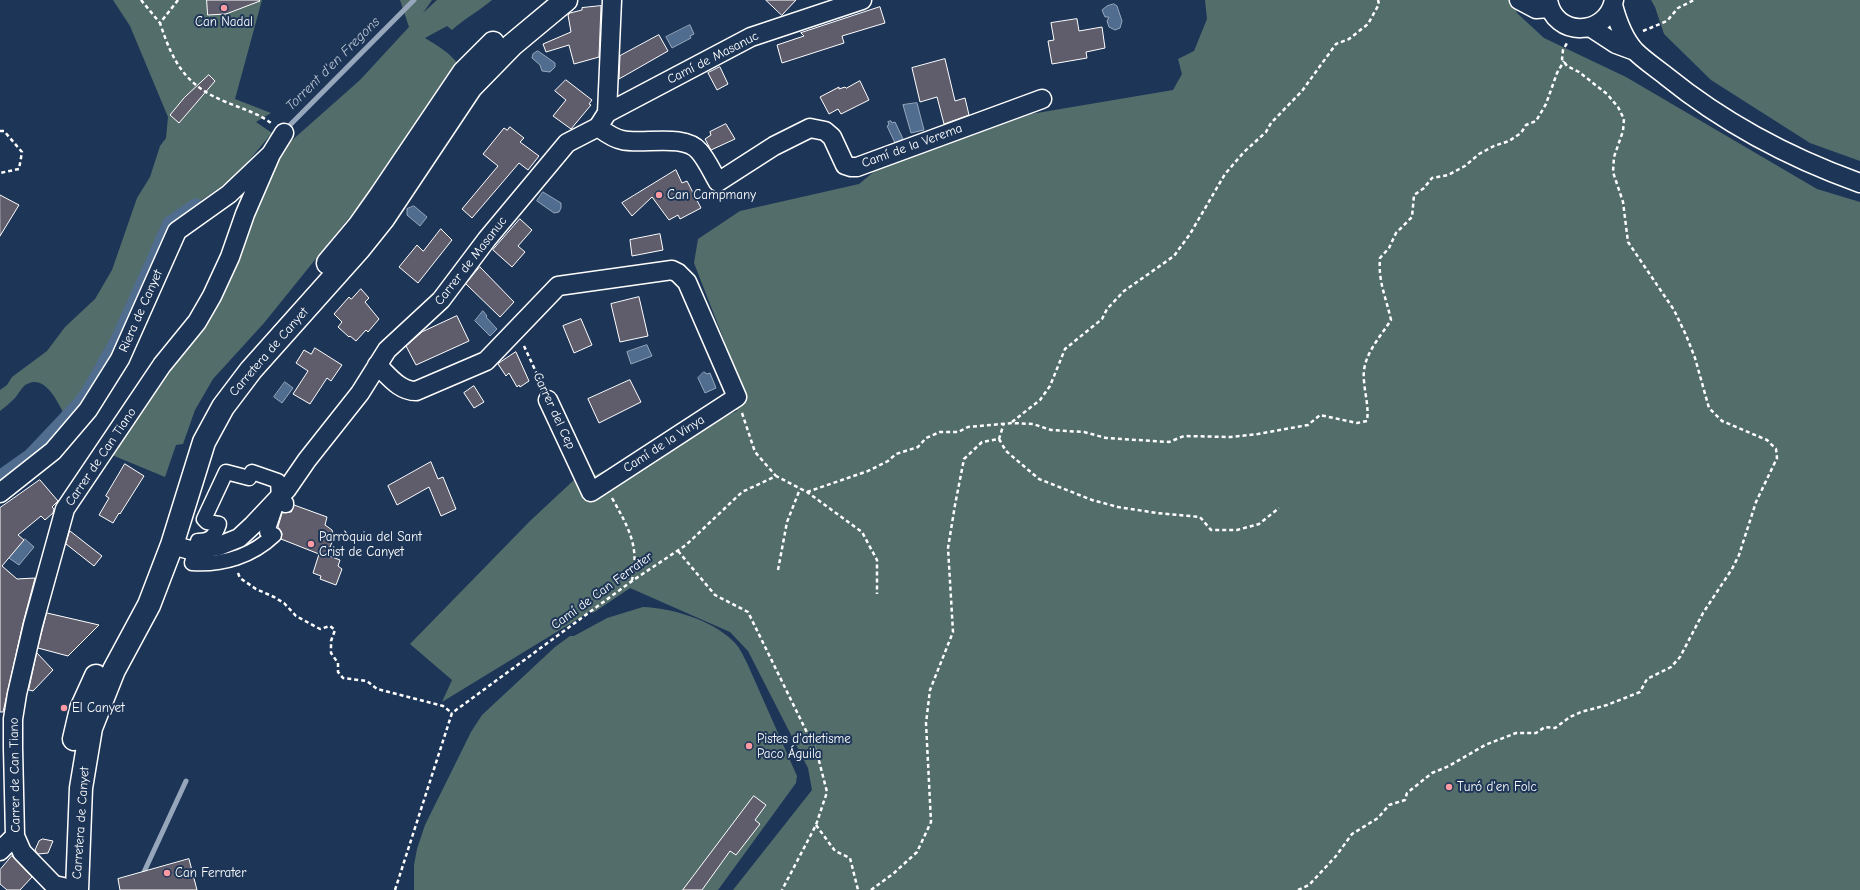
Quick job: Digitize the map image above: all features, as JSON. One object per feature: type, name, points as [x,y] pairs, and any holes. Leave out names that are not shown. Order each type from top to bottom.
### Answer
[{"type":"street","name":"Carretera de Canyet","points":[[68,889],[68,779],[74,738],[81,709],[98,672],[109,657],[138,602],[174,485],[182,472],[194,438],[205,416],[247,354],[359,226],[464,72],[501,37],[544,0]]},
{"type":"street","name":"Carretera de Canyet","points":[[68,889],[79,827],[81,788],[91,728],[114,670],[149,605],[172,545],[204,442],[223,407],[251,370],[360,250],[383,219],[471,87],[512,45],[566,0]]},
{"type":"street","points":[[602,120],[612,0]]},
{"type":"street","name":"Camí de Masanuc","points":[[602,120],[751,37],[862,0]]},
{"type":"street","points":[[1519,0],[1536,9],[1549,4],[1556,18],[1570,27],[1580,29],[1590,27],[1606,17],[1614,2]]},
{"type":"street","points":[[1614,2],[1616,18],[1635,51]]},
{"type":"street","points":[[1590,27],[1616,44],[1635,51],[1712,111],[1760,140],[1826,171],[1860,183]]},
{"type":"street","name":"Camí de la Verema","points":[[602,120],[613,138],[623,141],[670,141],[687,143],[698,149],[718,182],[774,146],[810,128],[825,130],[832,137],[845,165],[857,167],[1042,99]]},
{"type":"street","name":"Carrer de Masanuc","points":[[172,545],[190,550],[220,546],[239,538],[279,498],[360,393],[387,350],[442,300],[487,239],[567,143],[602,120]]},
{"type":"street","name":"Riera de Canyet","points":[[0,493],[53,451],[88,410],[120,359],[177,231],[228,194],[271,154],[284,133]]},
{"type":"street","name":"Carrer de Can Tiano","points":[[68,889],[54,885],[22,852],[15,836],[13,719],[32,625],[65,509],[162,365],[197,322],[212,296],[230,256],[244,214],[271,154]]},
{"type":"street","points":[[377,365],[402,388],[416,391],[486,361],[558,286],[666,270],[678,272],[687,282],[737,397]]},
{"type":"street","name":"Camí de la Vinya","points":[[598,488],[737,397]]},
{"type":"street","name":"Carrer del Cep","points":[[548,400],[598,488]]},
{"type":"street","points":[[138,602],[145,595],[164,548],[172,545],[170,524],[182,484],[182,472]]},
{"type":"street","points":[[226,472],[249,478],[252,472],[278,481],[279,498],[286,503],[286,505],[277,502],[267,532],[274,535],[254,551],[235,558],[205,564],[192,563],[196,549],[198,541],[207,541],[215,536],[219,524],[207,522],[204,519],[226,472]]},
{"type":"street","points":[[0,851],[15,836]]},
{"type":"path","points":[[141,0],[160,23],[167,44],[176,63],[191,81],[206,94],[263,117],[284,133]]},
{"type":"path","points":[[160,23],[178,0]]},
{"type":"path","points":[[1012,423],[1043,395],[1050,386],[1065,349],[1102,320],[1107,309],[1124,290],[1174,256],[1190,234],[1225,174],[1244,152],[1266,132],[1271,123],[1302,91],[1336,44],[1349,39],[1368,24],[1379,4],[1378,0]]},
{"type":"path","points":[[1643,31],[1666,21],[1678,8],[1694,0]]},
{"type":"path","points":[[1298,890],[1309,884],[1336,856],[1352,834],[1378,818],[1389,805],[1405,800],[1407,793],[1432,773],[1449,766],[1461,758],[1500,738],[1516,733],[1536,733],[1545,727],[1555,728],[1570,717],[1581,712],[1608,705],[1615,701],[1630,697],[1640,692],[1647,679],[1671,667],[1680,658],[1703,613],[1732,569],[1739,555],[1756,502],[1777,458],[1776,449],[1767,440],[1722,421],[1709,408],[1695,358],[1674,310],[1628,242],[1623,202],[1613,172],[1614,157],[1623,131],[1624,119],[1618,107],[1607,94],[1579,72],[1567,66],[1562,59],[1563,50],[1568,42]]},
{"type":"path","points":[[808,492],[868,471],[888,461],[896,454],[918,448],[926,438],[940,432],[958,432],[968,427],[1004,423],[1033,424],[1051,430],[1084,432],[1106,438],[1169,442],[1184,436],[1231,437],[1258,434],[1308,425],[1320,415],[1357,423],[1367,421],[1369,410],[1363,380],[1365,363],[1390,320],[1382,291],[1379,272],[1380,258],[1389,248],[1396,233],[1412,217],[1414,195],[1424,188],[1432,178],[1448,175],[1465,166],[1479,154],[1494,146],[1509,141],[1521,133],[1526,125],[1536,121],[1546,104],[1557,73],[1564,61]]},
{"type":"path","points":[[0,131],[4,131],[22,152],[19,169],[0,173]]},
{"type":"path","name":"Carrer del Cep","points":[[517,329],[548,400]]},
{"type":"path","points":[[737,397],[755,452],[776,476],[808,492],[862,532],[878,560],[877,594]]},
{"type":"path","points":[[1004,423],[999,439],[1006,451],[1039,479],[1092,500],[1118,508],[1200,517],[1211,530],[1237,530],[1259,524],[1279,508]]},
{"type":"path","points":[[871,890],[894,873],[916,852],[931,822],[929,755],[926,723],[930,690],[953,632],[948,548],[955,505],[964,459],[982,442],[999,439]]},
{"type":"path","name":"Camí de Can Ferrater","points":[[452,713],[632,581],[686,545],[742,492],[776,476]]},
{"type":"path","points":[[598,488],[627,526],[632,539],[635,567],[632,581]]},
{"type":"path","points":[[778,570],[787,522],[800,489]]},
{"type":"path","points":[[678,550],[715,595],[748,612],[817,753],[827,792],[816,825],[782,890]]},
{"type":"path","points":[[235,558],[240,578],[256,589],[284,603],[296,616],[320,629],[330,626],[335,630],[331,641],[331,653],[338,663],[338,672],[343,678],[367,681],[377,689],[443,706],[452,713],[395,890]]},
{"type":"path","points":[[816,825],[835,851],[850,858],[858,890]]},
{"type":"green space","points":[[113,0],[262,0],[235,99],[271,113],[256,122],[272,133],[236,176],[169,223],[136,292],[91,379],[78,400],[64,414],[50,391],[40,383],[34,382],[25,385],[15,398],[0,411],[0,390],[7,385],[12,377],[47,351],[65,327],[95,299],[112,270],[137,198],[150,177],[160,146],[166,138],[168,117],[130,26]]},
{"type":"green space","points":[[400,0],[432,0],[423,13],[437,0],[492,0],[452,30],[447,26],[425,38],[447,53],[459,65],[373,188],[264,323],[213,379],[195,410],[183,444],[176,445],[165,477],[112,455],[169,365],[281,150],[360,80],[409,27]]},
{"type":"green space","points":[[1205,0],[1509,0],[1518,14],[1544,38],[1626,77],[1817,189],[1860,202],[1860,890],[733,890],[812,790],[808,768],[748,651],[730,632],[630,588],[593,613],[591,611],[442,702],[452,680],[410,644],[530,521],[590,465],[595,475],[737,411],[721,379],[736,371],[694,263],[698,239],[740,211],[859,184],[876,170],[1031,114],[1173,90],[1182,74],[1178,59],[1194,51],[1207,19]]},
{"type":"green space","points":[[1651,0],[1860,0],[1860,161],[1810,143],[1711,80],[1664,34],[1655,7]]},
{"type":"green space","points":[[643,607],[666,610],[690,616],[713,627],[734,642],[741,651],[747,663],[797,776],[796,783],[718,890],[414,890],[414,865],[417,849],[425,825],[471,732],[482,715],[555,647],[570,636],[574,636],[607,618]]},
{"type":"water","points":[[1114,4],[1117,6],[1122,21],[1120,28],[1115,30],[1109,27],[1107,21],[1109,17],[1105,17],[1102,10],[1107,6]]},
{"type":"water","points":[[690,25],[694,34],[690,36],[691,38],[672,48],[666,37]]},
{"type":"water","points":[[538,51],[555,63],[555,67],[550,72],[542,71],[540,65],[532,58],[533,54]]},
{"type":"water","points":[[917,103],[924,130],[911,133],[903,105]]},
{"type":"water","points":[[891,121],[892,123],[895,122],[903,139],[895,143],[887,126],[889,125],[888,122]]},
{"type":"water","points":[[543,192],[561,203],[559,212],[554,213],[537,201]]},
{"type":"water","points":[[414,206],[427,217],[420,226],[407,215],[407,209]]},
{"type":"water","points":[[483,311],[487,316],[486,317],[497,329],[490,336],[475,321]]},
{"type":"water","points":[[647,345],[652,356],[631,364],[627,352]]},
{"type":"water","points":[[704,372],[707,374],[710,373],[716,388],[705,393],[698,378]]},
{"type":"water","points":[[285,382],[293,388],[282,403],[274,397]]},
{"type":"water","points":[[25,539],[34,547],[19,565],[9,558]]},
{"type":"building","name":"Can Nadal","points":[[207,0],[260,1],[226,14],[208,15]]},
{"type":"building","points":[[766,0],[796,0],[782,15]]},
{"type":"building","points":[[601,6],[599,57],[574,64],[569,45],[546,52],[543,44],[571,32],[568,15],[570,13],[582,10],[582,8]]},
{"type":"building","points":[[880,7],[885,23],[842,36],[844,43],[782,63],[777,45],[804,36],[801,33]]},
{"type":"building","points":[[1077,19],[1079,31],[1102,27],[1105,48],[1086,52],[1087,58],[1052,64],[1048,41],[1054,40],[1051,23]]},
{"type":"building","points":[[659,35],[668,51],[619,79],[620,56]]},
{"type":"building","points":[[945,59],[955,101],[965,98],[969,115],[944,124],[937,97],[920,102],[912,68]]},
{"type":"building","points":[[720,67],[728,84],[717,90],[708,73]]},
{"type":"building","points":[[209,75],[215,81],[179,123],[170,115],[184,98]]},
{"type":"building","points":[[566,80],[592,100],[589,104],[591,105],[571,129],[553,116],[566,100],[555,91]]},
{"type":"building","points":[[860,81],[869,100],[841,114],[838,109],[829,114],[820,97],[839,87],[839,89],[846,88]]},
{"type":"building","points":[[726,124],[735,139],[711,150],[705,139],[711,135],[710,132]]},
{"type":"building","points":[[510,127],[524,138],[520,142],[539,156],[528,170],[519,163],[472,218],[462,209],[498,166],[483,154],[504,128],[507,130]]},
{"type":"building","points":[[676,170],[682,183],[687,181],[701,208],[680,219],[678,215],[669,220],[652,197],[632,216],[622,203]]},
{"type":"building","points":[[0,195],[19,205],[0,236]]},
{"type":"building","points":[[520,219],[532,230],[518,246],[525,252],[512,267],[493,250]]},
{"type":"building","points":[[441,229],[452,240],[418,283],[399,267],[417,245],[423,251]]},
{"type":"building","points":[[660,234],[663,250],[632,256],[630,240]]},
{"type":"building","points":[[480,267],[514,302],[500,317],[466,284]]},
{"type":"building","points":[[361,289],[369,298],[365,302],[379,319],[368,332],[366,330],[356,341],[338,327],[342,322],[334,314],[349,297],[351,299]]},
{"type":"building","points":[[639,297],[648,336],[620,342],[611,304]]},
{"type":"building","points":[[457,316],[469,341],[416,365],[406,346],[422,332]]},
{"type":"building","points":[[581,319],[592,345],[574,353],[563,326]]},
{"type":"building","points":[[315,348],[342,365],[331,381],[327,378],[310,404],[293,394],[308,371],[296,363],[304,350],[311,354]]},
{"type":"building","points":[[516,352],[529,381],[520,387],[519,385],[517,387],[509,373],[506,376],[498,364]]},
{"type":"building","points":[[630,380],[641,402],[599,423],[588,399]]},
{"type":"building","points":[[474,386],[484,402],[474,408],[464,393]]},
{"type":"building","points":[[431,462],[438,479],[443,477],[456,509],[441,516],[429,487],[397,505],[388,486]]},
{"type":"building","points":[[125,464],[144,476],[113,523],[99,515],[109,498],[106,496]]},
{"type":"building","points":[[40,480],[58,501],[52,507],[54,509],[53,513],[45,520],[41,516],[18,535],[24,540],[2,566],[17,579],[35,578],[23,623],[3,712],[0,712],[0,508]]},
{"type":"building","name":"Parròquia del Sant Crist de Canyet","points":[[294,505],[327,517],[325,525],[332,530],[334,537],[327,555],[340,560],[338,566],[342,569],[336,585],[320,579],[321,576],[313,573],[319,554],[281,539],[282,533],[278,527],[282,513],[291,512]]},
{"type":"building","points":[[70,531],[102,556],[94,566],[66,544]]},
{"type":"building","points":[[47,613],[99,625],[68,656],[38,648]]},
{"type":"building","points":[[37,653],[53,670],[33,691],[29,690]]},
{"type":"building","points":[[754,796],[766,805],[755,820],[760,824],[736,855],[730,851],[702,890],[683,890]]},
{"type":"building","points":[[43,839],[53,841],[48,853],[38,854],[35,850],[39,841]]},
{"type":"building","points":[[12,856],[32,877],[20,890],[7,890],[0,884],[0,870]]},
{"type":"building","name":"Can Ferrater","points":[[189,859],[197,890],[120,890],[118,879]]},
{"type":"waterway","name":"Torrent d'en Fregons","points":[[287,128],[414,0]]},
{"type":"waterway","points":[[0,479],[31,457],[82,403],[119,340],[171,224],[196,207]]},
{"type":"waterway","points":[[144,872],[186,781]]},
{"type":"place","name":"Can Nadal","points":[[224,8]]},
{"type":"place","name":"Can Campmany","points":[[659,195]]},
{"type":"place","name":"Parròquia del Sant Crist de Canyet","points":[[311,544]]},
{"type":"place","name":"El Canyet","points":[[64,708]]},
{"type":"place","name":"Pistes d'atletisme Paco Águila","points":[[749,746]]},
{"type":"place","name":"Turó d'en Folc","points":[[1449,787]]},
{"type":"place","name":"Can Ferrater","points":[[167,873]]}]
